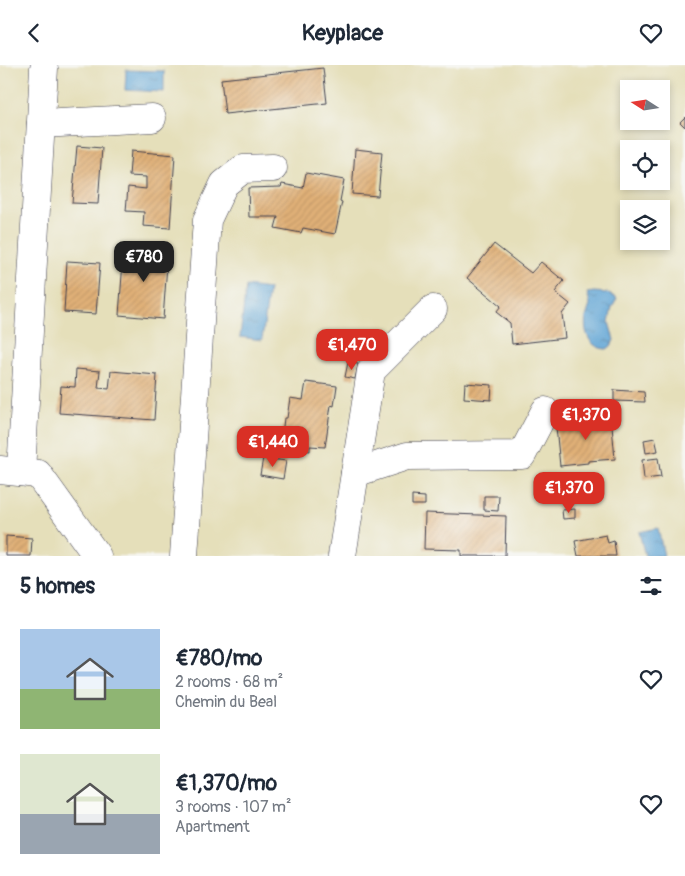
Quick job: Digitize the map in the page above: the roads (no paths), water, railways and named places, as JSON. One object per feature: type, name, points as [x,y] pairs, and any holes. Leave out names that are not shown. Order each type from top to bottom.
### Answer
[{"type":"street","points":[[44,68],[41,124],[11,471],[38,474],[97,556]]},
{"type":"street","points":[[41,124],[152,117]]},
{"type":"street","points":[[184,556],[207,221],[224,184],[243,169],[274,168]]},
{"type":"street","points":[[342,556],[371,371],[433,309]]},
{"type":"street","points":[[355,473],[407,456],[522,455],[544,411]]},
{"type":"water","points":[[126,70],[164,71],[164,92],[125,90]]},
{"type":"water","points":[[246,286],[269,289],[262,340],[240,337]]},
{"type":"water","points":[[587,293],[607,293],[617,298],[612,308],[609,322],[614,340],[607,349],[592,343],[587,334],[585,323],[590,305]]},
{"type":"water","points":[[658,528],[664,556],[645,556],[639,532]]}]
